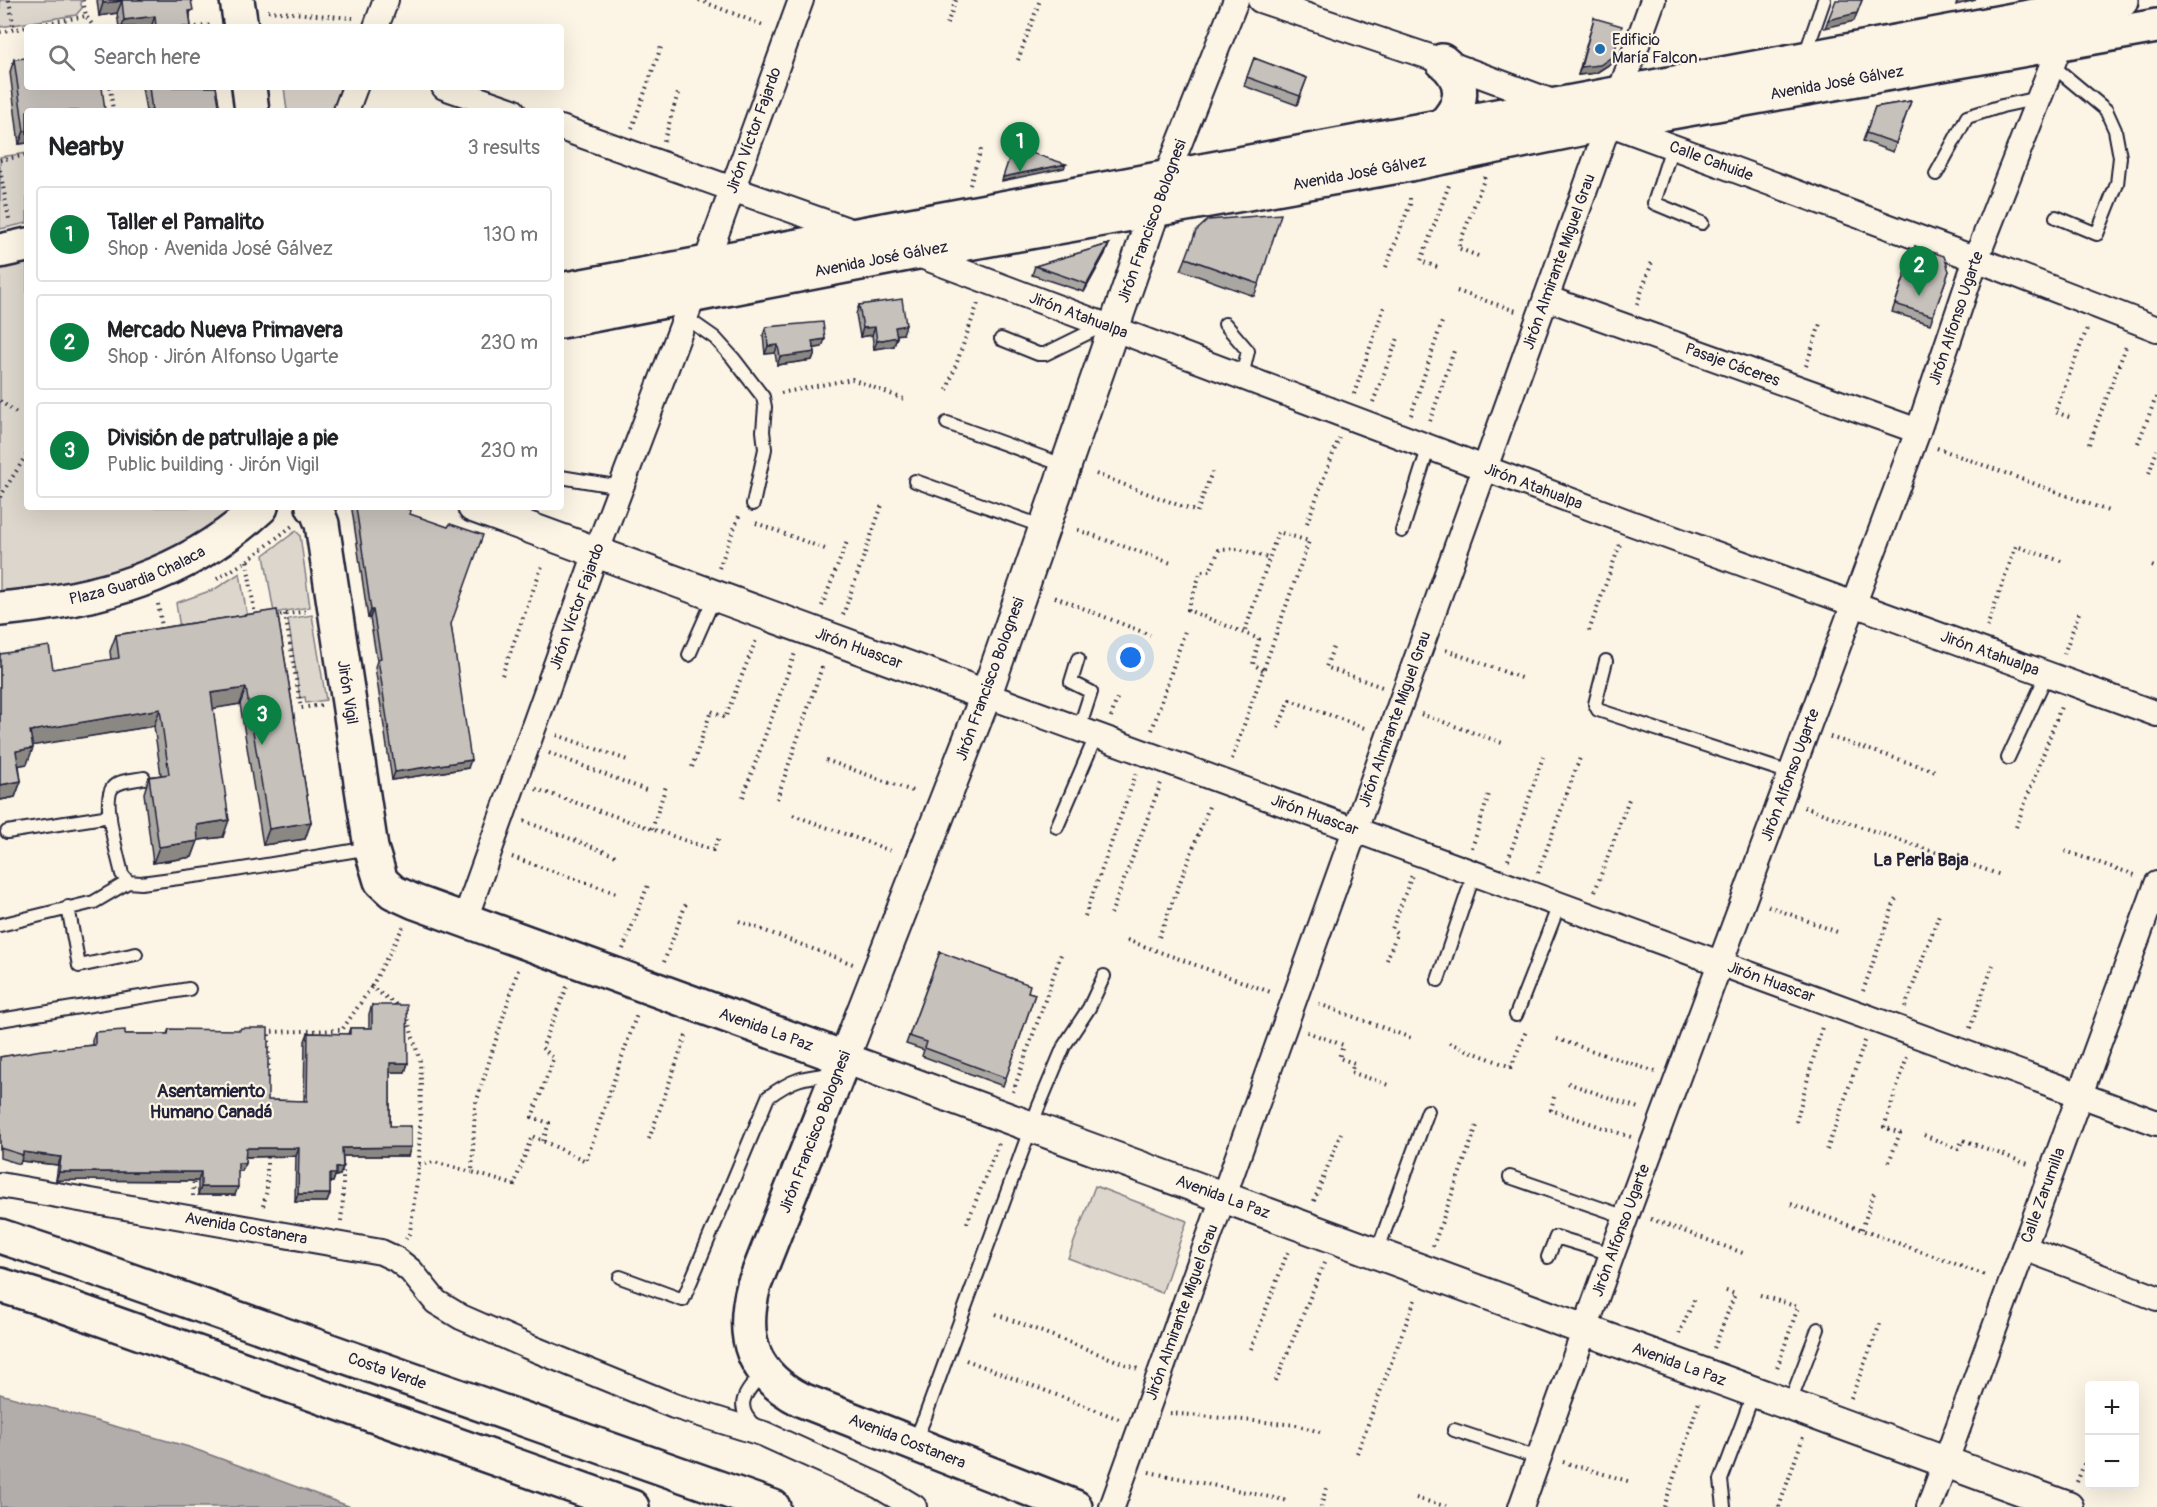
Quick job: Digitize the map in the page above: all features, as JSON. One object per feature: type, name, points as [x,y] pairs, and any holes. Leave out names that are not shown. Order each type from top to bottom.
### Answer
[{"type":"main road","name":"Avenida José Gálvez","points":[[564,289],[1803,59],[2075,4],[2121,0]]},
{"type":"main road","name":"Avenida José Gálvez","points":[[564,321],[689,307],[912,253],[1410,164],[1609,123],[2057,55],[2157,26]]},
{"type":"main road","points":[[1442,61],[1457,76],[1460,97],[1453,116],[1442,126]]},
{"type":"main road","points":[[249,90],[252,108]]},
{"type":"main road","name":"Plaza Guardia Chalaca","points":[[0,609],[36,606],[90,596],[155,576],[177,567],[206,549],[258,510]]},
{"type":"main road","name":"Jirón Vigil","points":[[316,510],[322,524],[371,848],[381,881]]},
{"type":"main road","name":"Avenida La Paz","points":[[381,881],[393,892],[465,919],[656,975],[841,1066]]},
{"type":"main road","name":"Jirón Francisco Bolognesi","points":[[760,1363],[747,1327],[748,1307],[754,1285],[841,1066]]},
{"type":"main road","name":"Costa Verde","points":[[0,1236],[74,1260],[774,1507]]},
{"type":"main road","points":[[0,1285],[632,1507]]},
{"type":"main road","name":"Avenida Costanera","points":[[760,1363],[776,1384],[795,1396],[1075,1507]]},
{"type":"street","points":[[366,23],[386,0]]},
{"type":"street","name":"Jirón Víctor Fajardo","points":[[706,262],[801,0]]},
{"type":"street","name":"Jirón Francisco Bolognesi","points":[[841,1066],[986,695],[1066,466],[1109,326],[1236,0]]},
{"type":"street","name":"Calle Cahuide","points":[[1260,0],[1442,61],[2146,325]]},
{"type":"street","name":"Jirón Almirante Miguel Grau","points":[[1112,1507],[1653,0]]},
{"type":"street","name":"Jirón Alfonso Ugarte","points":[[1521,1507],[1584,1329],[1917,436],[1976,260],[2075,4]]},
{"type":"street","points":[[347,108],[354,90]]},
{"type":"street","points":[[453,90],[504,108]]},
{"type":"street","points":[[564,129],[859,234]]},
{"type":"street","name":"Jirón Atahualpa","points":[[912,253],[1628,522],[2157,714]]},
{"type":"street","name":"Jirón Víctor Fajardo","points":[[465,919],[596,552],[689,307]]},
{"type":"street","name":"Pasaje Cáceres","points":[[1542,308],[1629,328],[1798,389],[1917,436]]},
{"type":"street","name":"Jirón Huascar","points":[[480,510],[2157,1123]]},
{"type":"street","name":"Calle Zarumilla","points":[[1929,1507],[2080,1095],[2147,880]]},
{"type":"street","name":"Avenida La Paz","points":[[841,1066],[1030,1127],[1584,1329],[1764,1385],[1789,1405],[1946,1462],[2072,1496]]},
{"type":"street","name":"Avenida Costanera","points":[[0,1185],[381,1252],[396,1260]]},
{"type":"street","points":[[2024,1248],[2157,1298]]},
{"type":"street","points":[[396,1260],[411,1271],[436,1302],[461,1317],[674,1406],[764,1434],[879,1486],[914,1507]]},
{"type":"lane","points":[[1803,59],[1824,0]]},
{"type":"lane","points":[[2056,218],[2097,234],[2116,184],[2120,157],[2115,130],[2106,110],[2057,55]]},
{"type":"lane","points":[[1936,174],[1967,117],[2002,106],[2040,98]]},
{"type":"lane","points":[[1672,147],[1654,203],[1702,223]]},
{"type":"lane","points":[[689,307],[763,397],[765,449],[753,504]]},
{"type":"lane","points":[[1225,324],[1248,351],[1242,376]]},
{"type":"lane","points":[[1001,339],[1038,354],[1045,354],[1109,326]]},
{"type":"lane","points":[[947,423],[1066,466]]},
{"type":"lane","points":[[1402,531],[1418,442]]},
{"type":"lane","points":[[564,478],[621,487]]},
{"type":"lane","points":[[915,481],[1045,527]]},
{"type":"lane","points":[[689,655],[712,595]]},
{"type":"lane","points":[[1057,827],[1088,733],[1091,692],[1071,682],[1078,659]]},
{"type":"lane","points":[[1606,661],[1595,704],[1598,710],[1790,773]]},
{"type":"lane","points":[[2008,758],[2058,678]]},
{"type":"lane","points":[[128,882],[122,874],[107,802],[112,788],[123,782],[144,778]]},
{"type":"lane","points":[[7,832],[110,816]]},
{"type":"lane","points":[[0,924],[94,902],[128,882],[163,880],[371,848]]},
{"type":"lane","points":[[1438,980],[1469,872]]},
{"type":"lane","points":[[1515,1015],[1559,904]]},
{"type":"lane","points":[[68,908],[79,966],[136,954]]},
{"type":"lane","points":[[914,1444],[1030,1127],[1064,1046],[1089,1008],[1104,976]]},
{"type":"lane","points":[[0,1020],[189,989]]},
{"type":"lane","points":[[620,1277],[683,1300],[768,1097],[786,1084],[841,1066]]},
{"type":"lane","points":[[1377,1254],[1428,1112]]},
{"type":"lane","points":[[1510,1177],[1627,1214]]},
{"type":"lane","points":[[1548,1257],[1556,1237],[1612,1254]]},
{"type":"lane","points":[[1789,1405],[1818,1329]]},
{"type":"lane","points":[[760,1363],[742,1401],[744,1413],[764,1434]]},
{"type":"lane","points":[[1724,1507],[1721,1480],[1764,1385]]},
{"type":"lane","points":[[1454,1430],[1539,1457]]},
{"type":"path","points":[[9,0],[14,29]]},
{"type":"path","points":[[84,0],[86,16],[92,24]]},
{"type":"path","points":[[699,0],[789,35]]},
{"type":"path","points":[[947,24],[956,0]]},
{"type":"path","points":[[1018,60],[1040,0]]},
{"type":"path","points":[[206,24],[238,15],[366,23]]},
{"type":"path","points":[[42,24],[86,16]]},
{"type":"path","points":[[0,32],[24,27]]},
{"type":"path","points":[[624,150],[661,46]]},
{"type":"path","points":[[110,90],[113,108]]},
{"type":"path","points":[[657,162],[678,93]]},
{"type":"path","points":[[1478,256],[1458,248],[1496,146]]},
{"type":"path","points":[[1437,267],[1421,261],[1461,153]]},
{"type":"path","points":[[0,160],[24,156]]},
{"type":"path","points":[[1386,267],[1410,204],[1410,164]]},
{"type":"path","points":[[0,170],[13,248]]},
{"type":"path","points":[[1629,328],[1652,262]]},
{"type":"path","points":[[947,390],[985,281]]},
{"type":"path","points":[[1458,291],[1542,308]]},
{"type":"path","points":[[2069,417],[2055,412],[2096,306]]},
{"type":"path","points":[[1356,418],[1384,307]]},
{"type":"path","points":[[1418,442],[1442,322]]},
{"type":"path","points":[[1798,389],[1820,324]]},
{"type":"path","points":[[2089,444],[2146,325]]},
{"type":"path","points":[[1307,523],[1356,418],[1398,338]]},
{"type":"path","points":[[1418,442],[1455,348]]},
{"type":"path","points":[[763,397],[852,380],[906,400]]},
{"type":"path","points":[[2138,443],[2157,395]]},
{"type":"path","points":[[0,401],[18,414]]},
{"type":"path","points":[[1917,436],[2111,512]]},
{"type":"path","points":[[2149,473],[2157,450]]},
{"type":"path","points":[[0,497],[24,459]]},
{"type":"path","points":[[1096,474],[1197,512],[1212,472]]},
{"type":"path","points":[[712,595],[741,508],[753,504]]},
{"type":"path","points":[[213,580],[247,561],[306,516]]},
{"type":"path","points":[[739,516],[825,549]]},
{"type":"path","points":[[1589,631],[1628,522]]},
{"type":"path","points":[[1078,530],[1174,564]]},
{"type":"path","points":[[1159,937],[1221,782],[1309,542],[1278,532],[1244,633]]},
{"type":"path","points":[[502,675],[553,536]]},
{"type":"path","points":[[743,797],[808,630],[848,539]]},
{"type":"path","points":[[1979,650],[2016,546],[2064,562]]},
{"type":"path","points":[[1263,670],[1253,664],[1259,639],[1188,610],[1201,571],[1210,571],[1219,550],[1239,549],[1270,559]]},
{"type":"path","points":[[247,561],[255,619],[315,610]]},
{"type":"path","points":[[2152,566],[2157,568]]},
{"type":"path","points":[[1055,597],[1150,635]]},
{"type":"path","points":[[149,606],[167,600]]},
{"type":"path","points":[[158,603],[163,632],[174,631]]},
{"type":"path","points":[[2016,827],[2058,678],[2080,610]]},
{"type":"path","points":[[285,614],[301,708],[329,705]]},
{"type":"path","points":[[692,767],[711,711],[725,718],[765,614]]},
{"type":"path","points":[[1085,916],[1185,631]]},
{"type":"path","points":[[1423,641],[1521,678]]},
{"type":"path","points":[[1333,648],[1326,668],[1505,744]]},
{"type":"path","points":[[1278,728],[1290,700],[1389,737]]},
{"type":"path","points":[[1806,729],[1935,771]]},
{"type":"path","points":[[531,736],[627,760]]},
{"type":"path","points":[[531,736],[646,790]]},
{"type":"path","points":[[1530,894],[1581,755]]},
{"type":"path","points":[[1500,883],[1544,757]]},
{"type":"path","points":[[826,760],[915,792]]},
{"type":"path","points":[[1111,914],[1169,762]]},
{"type":"path","points":[[514,780],[573,803],[713,850],[719,838]]},
{"type":"path","points":[[652,830],[666,786]]},
{"type":"path","points":[[1469,872],[1489,794]]},
{"type":"path","points":[[1586,915],[1629,799]]},
{"type":"path","points":[[1781,799],[2001,875]]},
{"type":"path","points":[[502,813],[619,857]]},
{"type":"path","points":[[793,815],[894,852]]},
{"type":"path","points":[[490,849],[616,894]]},
{"type":"path","points":[[2065,851],[2147,880]]},
{"type":"path","points":[[1387,960],[1396,933],[1392,929],[1420,854]]},
{"type":"path","points":[[623,951],[648,885]]},
{"type":"path","points":[[1744,898],[1840,933]]},
{"type":"path","points":[[1827,1150],[1896,898]]},
{"type":"path","points":[[419,1165],[434,1161],[514,1185],[532,1136],[586,1161],[656,975],[687,901]]},
{"type":"path","points":[[1890,1161],[1900,1133],[1884,1127],[1906,1031],[1940,912]]},
{"type":"path","points":[[342,1041],[342,1030],[372,986],[406,921]]},
{"type":"path","points":[[739,921],[854,964]]},
{"type":"path","points":[[1127,940],[1411,1038]]},
{"type":"path","points":[[1010,1098],[1061,954]]},
{"type":"path","points":[[1962,1052],[1993,965]]},
{"type":"path","points":[[472,1172],[475,1106],[520,966]]},
{"type":"path","points":[[372,986],[377,992],[399,1005],[406,1014],[420,1061],[419,1165],[410,1232],[396,1260]]},
{"type":"path","points":[[543,1141],[549,1123],[532,1117],[554,1058],[542,1048],[567,986]]},
{"type":"path","points":[[1796,1122],[1828,1003]]},
{"type":"path","points":[[1285,1024],[1343,1045],[1339,1058],[1354,1063],[1351,1072],[1388,1085]]},
{"type":"path","points":[[261,1032],[342,1030]]},
{"type":"path","points":[[268,1084],[269,1032]]},
{"type":"path","points":[[649,1139],[687,1033]]},
{"type":"path","points":[[1557,1039],[1677,1079]]},
{"type":"path","points":[[1568,1083],[1663,1117]]},
{"type":"path","points":[[1554,1097],[1551,1110],[1653,1145]]},
{"type":"path","points":[[1431,1253],[1478,1122]]},
{"type":"path","points":[[1312,1207],[1341,1133]]},
{"type":"path","points":[[1924,1135],[1958,1149],[1963,1140],[2052,1172]]},
{"type":"path","points":[[967,1223],[1000,1141]]},
{"type":"path","points":[[259,1231],[267,1190],[267,1147]]},
{"type":"path","points":[[339,1245],[344,1200],[343,1154]]},
{"type":"path","points":[[192,1219],[195,1168]]},
{"type":"path","points":[[1862,1229],[1875,1190]]},
{"type":"path","points":[[1791,1203],[2011,1285]]},
{"type":"path","points":[[1627,1214],[1743,1253]]},
{"type":"path","points":[[1251,1349],[1288,1251]]},
{"type":"path","points":[[1276,1381],[1324,1263]]},
{"type":"path","points":[[1711,1356],[1736,1294],[1723,1290]]},
{"type":"path","points":[[1760,1295],[1798,1307],[1764,1385]]},
{"type":"path","points":[[1357,1453],[1417,1296]]},
{"type":"path","points":[[1675,1343],[1695,1298]]},
{"type":"path","points":[[996,1314],[1158,1377]]},
{"type":"path","points":[[1849,1405],[1880,1323]]},
{"type":"path","points":[[949,1353],[1143,1419],[1296,1425],[1323,1433]]},
{"type":"path","points":[[1664,1507],[1700,1398]]},
{"type":"path","points":[[1779,1507],[1804,1433]]},
{"type":"path","points":[[1539,1457],[1631,1482]]},
{"type":"path","points":[[2072,1496],[2085,1462]]},
{"type":"path","points":[[1126,1467],[1289,1501]]},
{"type":"path","points":[[1321,1507],[1326,1488]]},
{"type":"path","points":[[1416,1498],[1448,1507]]},
{"type":"shaded area","points":[[0,0],[80,0],[82,8],[76,15],[0,27]]},
{"type":"shaded area","points":[[284,90],[341,90],[336,108],[287,108]]},
{"type":"shaded area","points":[[24,153],[24,224],[0,229],[0,157]]},
{"type":"shaded area","points":[[24,264],[24,510],[233,510],[194,539],[132,567],[57,584],[0,591],[0,269]]},
{"type":"shaded area","points":[[296,531],[300,535],[310,607],[274,613],[264,555]]},
{"type":"shaded area","points":[[240,573],[247,616],[180,628],[176,603],[215,589]]},
{"type":"shaded area","points":[[312,615],[326,700],[306,703],[305,697],[300,698],[288,619]]},
{"type":"shaded area","points":[[1095,1186],[1187,1221],[1162,1293],[1068,1258]]},
{"type":"shaded area","points":[[0,1394],[189,1447],[351,1507],[0,1507]]},
{"type":"building","points":[[103,0],[191,0],[193,10],[189,11],[191,24],[156,24],[155,16],[124,20],[122,1],[103,3]]},
{"type":"building","points":[[1836,0],[1862,0],[1857,13],[1828,20]]},
{"type":"building","name":"Edificio María Falcon","points":[[1594,18],[1622,26],[1613,56],[1600,65],[1581,67]]},
{"type":"building","points":[[24,58],[24,90],[102,90],[105,108],[24,108],[24,131],[14,59]]},
{"type":"building","points":[[1254,58],[1307,78],[1300,96],[1247,77]]},
{"type":"building","points":[[149,90],[216,90],[220,108],[152,108]]},
{"type":"building","points":[[1911,101],[1896,143],[1866,133],[1875,107]]},
{"type":"building","points":[[1013,147],[1066,164],[1003,177]]},
{"type":"building","points":[[1281,214],[1259,284],[1186,258],[1196,231],[1208,220]]},
{"type":"building","points":[[1109,244],[1087,284],[1035,266]]},
{"type":"building","points":[[1915,246],[1944,256],[1949,271],[1933,316],[1895,304]]},
{"type":"building","points":[[902,299],[906,325],[895,327],[897,337],[877,341],[875,327],[863,328],[859,305]]},
{"type":"building","points":[[823,322],[825,339],[812,341],[815,352],[780,357],[778,345],[768,346],[766,327]]},
{"type":"building","points":[[356,510],[411,510],[410,514],[448,527],[450,524],[483,535],[451,624],[471,760],[395,772],[378,659],[381,658],[373,610],[371,610]]},
{"type":"building","points":[[277,610],[311,822],[269,829],[246,688],[211,693],[229,820],[197,825],[198,841],[159,847],[149,777],[169,774],[160,709],[30,731],[33,748],[16,751],[21,781],[0,785],[0,654],[49,646],[53,669],[119,658],[116,635]]},
{"type":"building","points":[[940,952],[1030,985],[1028,992],[1035,994],[1006,1078],[925,1048],[927,1042],[909,1036]]},
{"type":"building","points":[[372,1005],[407,1005],[408,1063],[390,1063],[390,1126],[411,1126],[411,1147],[342,1148],[343,1167],[336,1168],[336,1174],[330,1174],[330,1194],[298,1194],[299,1148],[246,1148],[245,1163],[238,1163],[238,1187],[201,1187],[201,1172],[59,1172],[61,1157],[23,1152],[23,1155],[0,1148],[0,1057],[95,1045],[95,1032],[125,1030],[125,1034],[168,1034],[169,1029],[268,1028],[268,1100],[307,1101],[308,1033],[350,1034],[350,1028],[372,1028]]},
{"type":"place","name":"Edificio María Falcon","points":[[1600,49]]},
{"type":"place","name":"Taller el Pamalito","points":[[1020,172]]},
{"type":"place","name":"Mercado Nueva Primavera","points":[[1919,296]]},
{"type":"place","name":"División de patrullaje a pie","points":[[262,745]]},
{"type":"district","name":"La Perla Baja","points":[[1921,860]]},
{"type":"district","name":"Asentamiento Humano Canadá","points":[[211,1101]]}]
